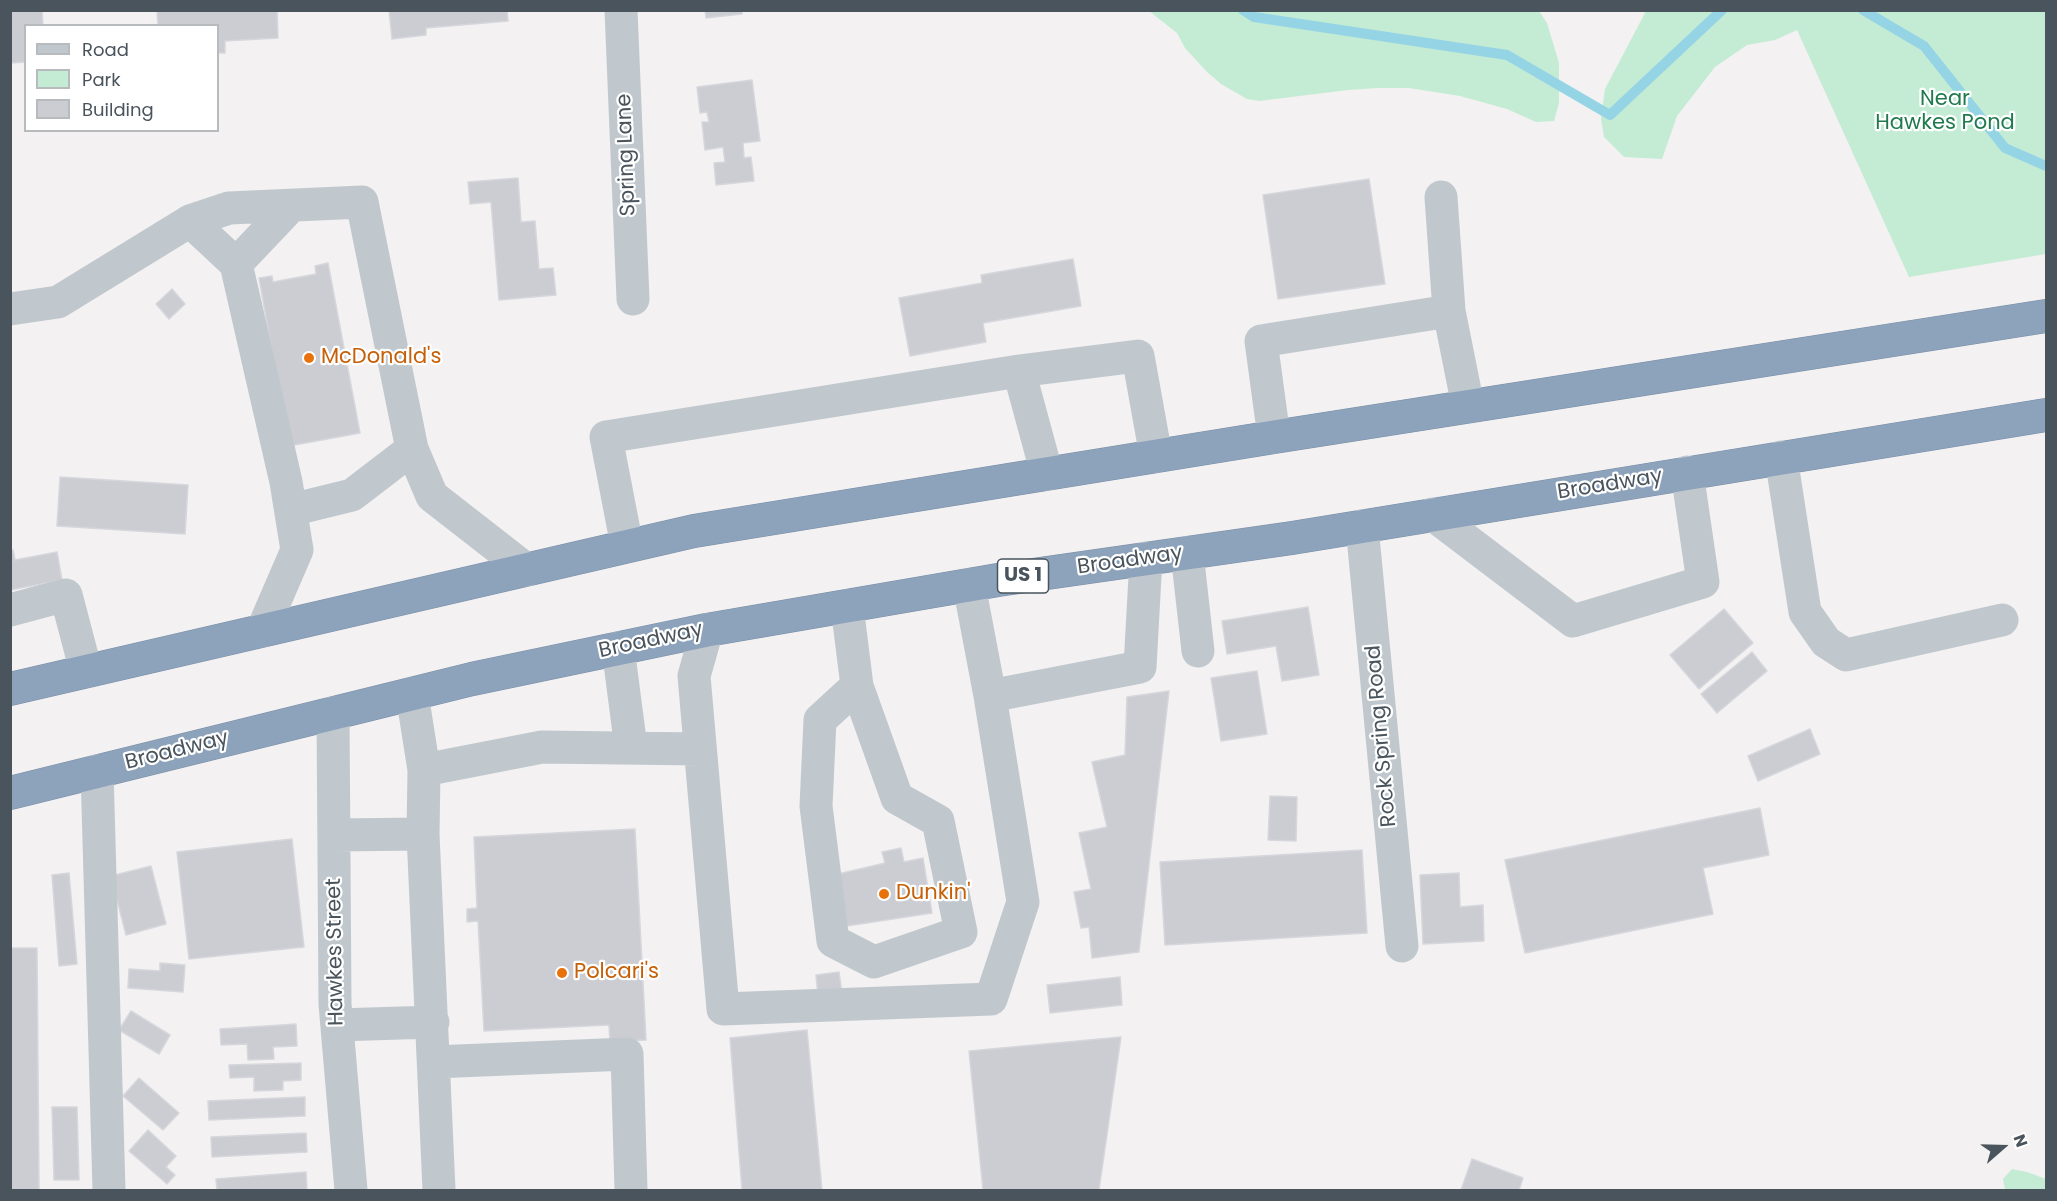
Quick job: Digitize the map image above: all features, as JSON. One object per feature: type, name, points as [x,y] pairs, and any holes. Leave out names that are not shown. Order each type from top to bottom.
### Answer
[{"type":"highway","points":[[10,689],[694,531],[1468,406],[2046,316]]},
{"type":"highway","name":"Broadway","points":[[10,793],[472,679],[707,630],[969,585],[1362,526],[2046,415]]},
{"type":"street","name":"Spring Lane","points":[[621,10],[633,299]]},
{"type":"street","points":[[1442,197],[1449,311],[1468,406]]},
{"type":"street","points":[[10,309],[58,302],[190,221],[229,208],[362,202],[412,449],[432,496],[527,570]]},
{"type":"street","points":[[236,264],[291,206]]},
{"type":"street","points":[[190,221],[236,264],[291,510],[297,550],[262,631]]},
{"type":"street","points":[[1275,437],[1261,341],[1449,311]]},
{"type":"street","points":[[627,546],[606,437],[1019,371],[1138,356],[1156,456]]},
{"type":"street","points":[[1019,371],[1047,474]]},
{"type":"street","points":[[291,510],[352,495],[412,449]]},
{"type":"street","points":[[1781,457],[1805,612],[1826,642],[1846,656],[2002,620]]},
{"type":"street","points":[[1432,514],[1573,621],[1703,582],[1687,472]]},
{"type":"street","name":"Rock Spring Road","points":[[1362,526],[1402,946]]},
{"type":"street","points":[[1187,553],[1198,651]]},
{"type":"street","points":[[990,696],[1140,667],[1146,558]]},
{"type":"street","points":[[707,630],[694,676],[723,1009],[991,999],[1023,902],[990,696],[969,585]]},
{"type":"street","points":[[10,610],[66,595],[86,671]]},
{"type":"street","points":[[847,606],[858,686],[897,798],[938,821],[961,932],[874,962],[833,941],[816,806],[820,720],[858,686]]},
{"type":"street","points":[[618,648],[631,748]]},
{"type":"street","points":[[412,694],[424,770],[423,834],[439,1191]]},
{"type":"street","name":"Hawkes Street","points":[[333,713],[337,1025],[351,1191]]},
{"type":"street","points":[[424,770],[542,747],[700,748]]},
{"type":"street","points":[[97,771],[109,1191]]},
{"type":"street","points":[[334,835],[423,834]]},
{"type":"street","points":[[337,1025],[433,1022]]},
{"type":"street","points":[[434,1062],[627,1054],[631,1191]]},
{"type":"green space","points":[[1149,11],[1539,11],[1547,23],[1559,63],[1559,103],[1554,121],[1536,122],[1507,109],[1460,96],[1409,88],[1348,90],[1259,101],[1247,99],[1221,84],[1207,72],[1185,48],[1177,33]]},
{"type":"green space","name":"Near Hawkes Pond","points":[[1646,11],[2046,11],[2046,254],[1909,277],[1797,30],[1775,40],[1747,45],[1715,67],[1677,116],[1662,159],[1624,157],[1604,137],[1601,119],[1605,89]]},
{"type":"green space","points":[[2012,1169],[2046,1179],[2046,1190],[2005,1190],[2003,1179]]},
{"type":"building","points":[[10,10],[42,10],[43,24],[24,24],[24,62],[10,63]]},
{"type":"building","points":[[157,10],[277,10],[278,38],[225,41],[225,53],[219,53],[219,24],[158,24]]},
{"type":"building","points":[[389,10],[507,10],[508,21],[426,28],[426,35],[392,39]]},
{"type":"building","points":[[705,10],[742,10],[742,14],[706,18]]},
{"type":"building","points":[[752,80],[760,141],[743,143],[744,158],[751,157],[754,181],[716,185],[714,163],[725,162],[723,147],[705,150],[702,122],[709,122],[707,112],[700,113],[697,87]]},
{"type":"building","points":[[518,178],[521,222],[535,221],[539,269],[553,268],[556,295],[499,300],[491,202],[470,204],[468,182]]},
{"type":"building","points":[[1369,179],[1385,284],[1278,299],[1263,195]]},
{"type":"building","points":[[1073,259],[1081,306],[983,323],[986,342],[910,356],[899,298],[982,283],[981,275]]},
{"type":"building","name":"McDonald's","points":[[328,263],[360,433],[289,446],[259,278],[272,276],[273,282],[316,274],[315,266]]},
{"type":"building","points":[[172,289],[185,304],[169,319],[156,304]]},
{"type":"building","points":[[60,477],[188,485],[185,534],[57,526]]},
{"type":"building","points":[[13,550],[15,560],[57,552],[62,580],[10,590],[10,551]]},
{"type":"building","points":[[1308,607],[1319,675],[1282,681],[1276,646],[1227,654],[1222,621]]},
{"type":"building","points":[[1724,609],[1753,643],[1699,689],[1670,655]]},
{"type":"building","points":[[1752,652],[1767,671],[1717,713],[1701,694]]},
{"type":"building","points":[[1257,671],[1267,734],[1221,741],[1211,678]]},
{"type":"building","points":[[1169,691],[1139,952],[1092,958],[1089,927],[1081,928],[1074,892],[1091,889],[1079,833],[1107,827],[1092,762],[1125,755],[1127,697]]},
{"type":"building","points":[[1810,729],[1820,754],[1758,781],[1748,756]]},
{"type":"building","points":[[1270,796],[1297,797],[1296,841],[1268,840]]},
{"type":"building","points":[[1760,808],[1769,855],[1703,868],[1713,914],[1525,953],[1505,860]]},
{"type":"building","name":"Polcari's","points":[[635,829],[646,1040],[610,1042],[609,1025],[484,1031],[478,921],[467,922],[467,909],[477,908],[474,837]]},
{"type":"building","points":[[292,839],[304,947],[189,959],[177,852]]},
{"type":"building","name":"Dunkin'","points":[[901,848],[904,862],[923,858],[932,913],[847,926],[834,875],[885,863],[882,852]]},
{"type":"building","points":[[1362,850],[1367,933],[1165,945],[1160,862]]},
{"type":"building","points":[[151,866],[166,924],[126,935],[111,876]]},
{"type":"building","points":[[69,873],[77,964],[59,966],[52,875]]},
{"type":"building","points":[[1459,873],[1460,907],[1483,905],[1484,941],[1423,944],[1420,875]]},
{"type":"building","points":[[10,948],[37,948],[39,1190],[10,1190]]},
{"type":"building","points":[[160,963],[185,965],[183,992],[128,988],[129,969],[160,971]]},
{"type":"building","points":[[839,972],[842,993],[818,996],[816,975]]},
{"type":"building","points":[[1120,977],[1122,1005],[1050,1013],[1047,985]]},
{"type":"building","points":[[131,1011],[170,1035],[159,1054],[119,1030]]},
{"type":"building","points":[[296,1024],[297,1046],[273,1047],[274,1059],[248,1060],[247,1044],[221,1045],[220,1029]]},
{"type":"building","points":[[807,1030],[822,1190],[742,1190],[730,1038]]},
{"type":"building","points":[[1121,1037],[1099,1190],[983,1190],[969,1051]]},
{"type":"building","points":[[301,1063],[301,1080],[283,1081],[283,1090],[254,1091],[254,1077],[230,1078],[229,1065]]},
{"type":"building","points":[[139,1078],[179,1113],[163,1130],[123,1096]]},
{"type":"building","points":[[305,1097],[305,1116],[209,1120],[208,1101]]},
{"type":"building","points":[[52,1107],[77,1107],[79,1180],[54,1180]]},
{"type":"building","points":[[148,1130],[176,1156],[166,1167],[175,1175],[167,1184],[129,1151]]},
{"type":"building","points":[[306,1133],[307,1152],[212,1157],[211,1137]]},
{"type":"building","points":[[1472,1159],[1523,1178],[1519,1190],[1461,1190]]},
{"type":"building","points":[[306,1172],[307,1190],[217,1190],[216,1179]]},
{"type":"waterway","points":[[1243,10],[1254,17],[1507,55],[1610,115],[1722,10]]},
{"type":"waterway","points":[[1863,10],[1924,46],[2005,148],[2046,166]]},
{"type":"place","name":"McDonald's","points":[[309,358]]},
{"type":"place","name":"Dunkin'","points":[[884,894]]},
{"type":"place","name":"Polcari's","points":[[562,973]]}]
